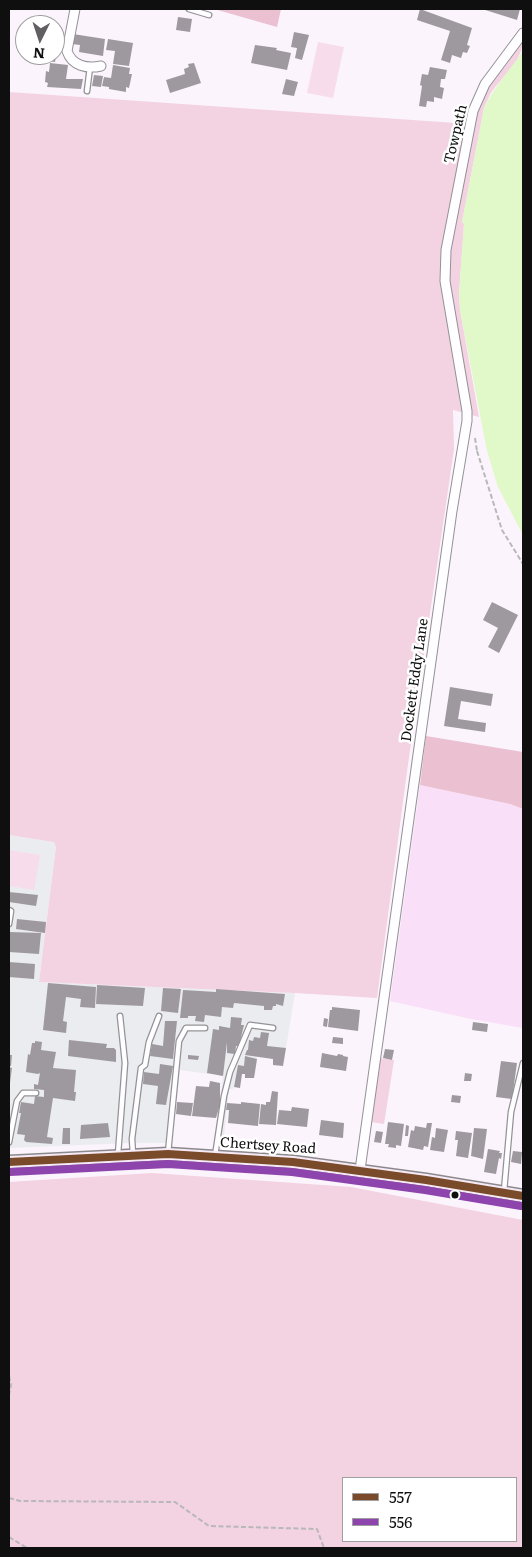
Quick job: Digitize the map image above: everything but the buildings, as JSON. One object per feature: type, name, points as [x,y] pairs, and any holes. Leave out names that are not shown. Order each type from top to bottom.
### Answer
[{"type":"main road","name":"Chertsey Road","points":[[9,1162],[168,1154],[293,1162],[360,1170],[523,1196]]},
{"type":"street","points":[[76,9],[67,51],[69,57],[81,66],[101,66]]},
{"type":"street","name":"Towpath","points":[[456,195],[478,98],[493,72],[523,33]]},
{"type":"street","name":"Dockett Eddy Lane","points":[[360,1170],[450,520],[467,421],[467,411],[445,281],[446,250],[456,195]]},
{"type":"lane","points":[[189,9],[209,15]]},
{"type":"lane","points":[[87,91],[90,67]]},
{"type":"lane","points":[[9,910],[11,911],[9,924]]},
{"type":"lane","points":[[118,1156],[125,1063],[120,1016]]},
{"type":"lane","points":[[133,1155],[132,1139],[141,1068],[145,1065],[149,1042],[159,1016]]},
{"type":"lane","points":[[215,1157],[224,1096],[230,1072],[247,1029],[250,1025],[273,1028]]},
{"type":"lane","points":[[168,1154],[180,1041],[186,1028],[205,1028]]},
{"type":"lane","points":[[503,1192],[508,1158],[511,1112],[523,1063]]},
{"type":"lane","points":[[9,1142],[17,1101],[23,1093],[36,1093]]},
{"type":"path","points":[[467,421],[502,530],[523,564]]},
{"type":"path","points":[[474,434],[477,451]]},
{"type":"path","points":[[9,1376],[9,1395]]},
{"type":"path","points":[[9,1498],[20,1501],[175,1502],[209,1526],[317,1529],[324,1548]]},
{"type":"path","points":[[9,1537],[27,1548]]},
{"type":"shaded area","points":[[214,9],[281,9],[277,27]]},
{"type":"shaded area","points":[[523,39],[517,60],[492,92],[484,108],[462,222],[464,224],[459,294],[460,310],[479,417],[453,410],[454,449],[408,764],[377,998],[39,982],[56,847],[54,842],[9,835],[9,92],[470,124],[484,93],[507,64]]},
{"type":"shaded area","points":[[318,42],[344,47],[333,98],[307,93]]},
{"type":"shaded area","points":[[523,51],[523,535],[498,487],[487,451],[460,310],[459,294],[464,224],[462,222],[484,108],[497,86]]},
{"type":"shaded area","points":[[426,736],[523,752],[523,809],[510,804],[420,785]]},
{"type":"shaded area","points":[[420,785],[510,804],[523,809],[523,1028],[471,1019],[390,1001]]},
{"type":"shaded area","points":[[9,835],[54,842],[56,847],[39,982],[295,993],[284,1060],[257,1057],[255,1075],[237,1073],[233,1089],[229,1089],[223,1145],[215,1145],[223,1076],[180,1070],[171,1143],[9,1148]]},
{"type":"shaded area","points":[[9,850],[40,855],[34,890],[9,886]]},
{"type":"shaded area","points":[[379,1058],[394,1060],[384,1124],[371,1122]]},
{"type":"shaded area","points":[[152,1173],[351,1187],[523,1220],[523,1548],[9,1548],[9,1182]]},
{"type":"transit line","name":"557","points":[[9,1162],[168,1154],[293,1162],[426,1180],[523,1196]]},
{"type":"transit line","name":"556","points":[[10,1172],[168,1164],[292,1172],[425,1190],[521,1206]]}]
